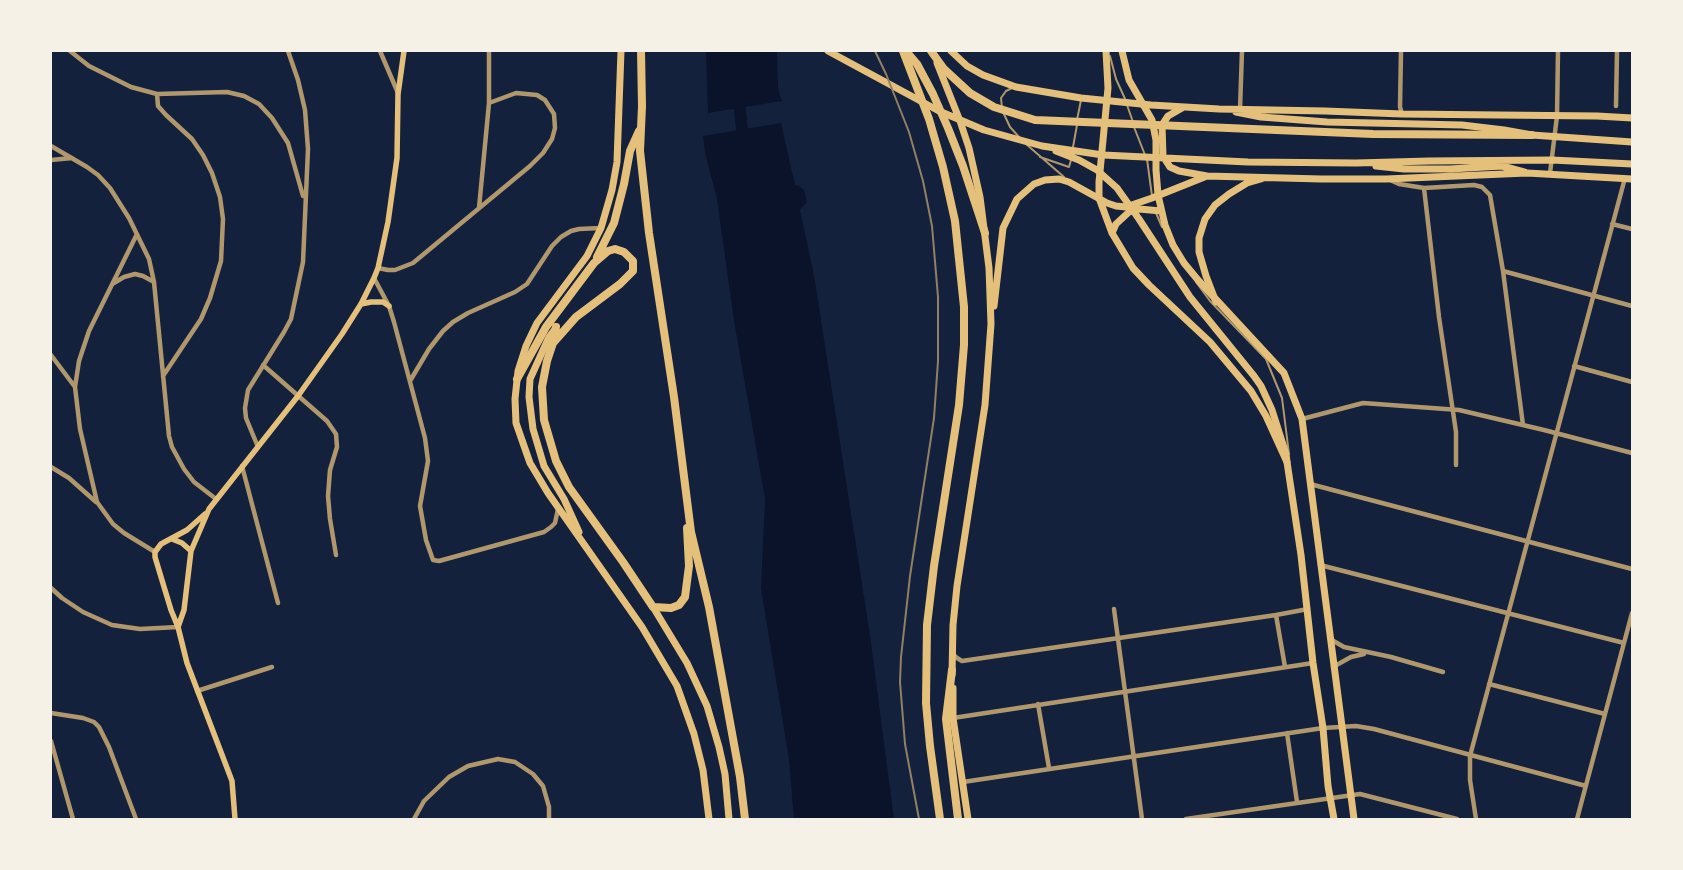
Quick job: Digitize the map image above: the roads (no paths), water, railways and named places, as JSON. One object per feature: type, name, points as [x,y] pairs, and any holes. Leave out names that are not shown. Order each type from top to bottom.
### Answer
[{"type":"highway","points":[[904,51],[917,64],[940,111],[963,166],[985,233]]},
{"type":"highway","points":[[904,51],[929,119],[943,167],[955,221],[964,307],[964,346],[960,405],[934,566],[927,625],[926,703],[940,819]]},
{"type":"highway","points":[[932,51],[944,69],[970,94],[994,107],[1035,120],[1373,134],[1532,135]]},
{"type":"highway","points":[[640,52],[640,151],[649,233],[674,397],[691,532],[709,607],[740,777],[745,819]]},
{"type":"highway","points":[[517,379],[546,327],[594,263],[614,223],[630,151],[641,127]]},
{"type":"highway","points":[[553,343],[576,317],[620,284],[633,271],[633,261],[624,252],[615,249],[608,251],[594,263]]},
{"type":"highway","points":[[556,327],[542,387],[544,420],[556,461],[569,487],[653,607],[671,608],[679,605],[685,597],[689,566],[686,540],[687,506]]},
{"type":"highway","points":[[952,670],[946,719],[958,819]]},
{"type":"main road","points":[[235,819],[232,781],[182,648],[178,627],[170,610],[156,565],[155,552],[161,544],[196,524],[209,509],[298,396],[342,334],[361,304],[374,278],[388,222],[396,158],[398,94],[404,51]]},
{"type":"main road","points":[[622,51],[617,162],[612,190],[601,228],[587,256],[537,323],[526,346],[517,379],[516,415],[522,442],[530,463],[558,509],[642,627],[677,686],[694,734],[702,770],[709,819]]},
{"type":"main road","points":[[828,51],[939,111],[984,130],[1042,146],[1079,160],[1097,170],[1117,188],[1190,297],[1260,386],[1272,410],[1286,454],[1308,609],[1313,663],[1334,819]]},
{"type":"main road","points":[[932,51],[953,100],[969,148],[983,212],[989,268],[991,324]]},
{"type":"main road","points":[[951,51],[967,66],[983,75],[1016,87],[1081,98],[1188,108],[1632,118]]},
{"type":"main road","points":[[1107,51],[1107,100],[1099,198],[1112,233],[1134,268],[1149,285],[1210,342],[1251,391],[1266,416],[1287,462]]},
{"type":"main road","points":[[1122,51],[1129,80],[1152,120],[1156,140],[1155,197],[1157,210],[1173,244],[1184,264],[1216,302],[1284,373],[1302,419],[1354,819]]},
{"type":"main road","points":[[1188,108],[1175,111],[1162,125],[1163,156],[1167,164],[1173,169],[1207,176],[1386,179],[1550,173],[1628,179]]},
{"type":"main road","points":[[1219,109],[1261,117],[1318,121],[1462,125],[1532,135],[1632,142]]},
{"type":"main road","points":[[1042,146],[1103,154],[1248,162],[1356,163],[1429,160],[1552,160],[1632,164]]},
{"type":"main road","points":[[1356,163],[1404,169],[1502,166],[1527,173]]},
{"type":"main road","points":[[968,819],[953,718],[952,670],[957,586],[985,405],[991,324],[1003,228],[1017,199],[1034,184],[1045,180],[1069,182],[1116,206],[1126,207],[1207,176]]},
{"type":"main road","points":[[1216,302],[1199,252],[1199,238],[1205,219],[1215,204],[1240,187],[1255,180],[1280,178]]},
{"type":"main road","points":[[1112,233],[1116,224],[1129,212],[1138,209],[1157,210]]},
{"type":"main road","points":[[361,304],[383,302],[389,306]]},
{"type":"main road","points":[[556,327],[549,337],[530,379],[529,397],[533,429],[544,466],[564,499],[586,547]]},
{"type":"main road","points":[[178,627],[184,610],[192,551],[209,509]]},
{"type":"main road","points":[[172,539],[182,543],[192,551]]},
{"type":"main road","points":[[653,607],[687,663],[706,706],[725,774],[729,819]]},
{"type":"main road","points":[[170,610],[177,612],[184,610]]},
{"type":"street","points":[[70,51],[89,66],[131,87],[157,94],[227,92],[244,96],[259,104],[272,118],[288,143],[305,200]]},
{"type":"street","points":[[258,447],[246,418],[245,408],[248,390],[291,318],[303,262],[308,149],[305,110],[298,80],[288,51]]},
{"type":"street","points":[[380,51],[398,94]]},
{"type":"street","points":[[479,208],[489,103],[489,51]]},
{"type":"street","points":[[1240,109],[1242,51]]},
{"type":"street","points":[[1401,51],[1400,107],[1402,114]]},
{"type":"street","points":[[1550,173],[1557,116],[1558,51]]},
{"type":"street","points":[[1616,106],[1617,51]]},
{"type":"street","points":[[378,268],[395,270],[413,263],[543,153],[552,139],[555,128],[554,114],[545,100],[537,95],[516,93],[489,103]]},
{"type":"street","points":[[157,94],[158,106],[166,116],[192,139],[203,155],[220,197],[223,219],[222,261],[210,298],[201,319],[163,376]]},
{"type":"street","points":[[51,146],[98,175],[110,188],[129,218],[149,259],[154,282],[167,422],[172,447],[184,469],[194,482],[216,499]]},
{"type":"street","points":[[51,160],[73,158]]},
{"type":"street","points":[[1386,179],[1400,184],[1424,188],[1474,185],[1486,190],[1490,195],[1503,272],[1523,425]]},
{"type":"street","points":[[1476,819],[1470,780],[1470,756],[1612,224],[1628,179]]},
{"type":"street","points":[[1424,188],[1439,317],[1454,409],[1456,465]]},
{"type":"street","points":[[1612,224],[1632,229]]},
{"type":"street","points":[[410,381],[429,349],[453,322],[468,313],[515,292],[527,284],[552,246],[561,237],[579,229],[601,228]]},
{"type":"street","points":[[97,502],[80,429],[75,386],[79,361],[89,331],[137,234]]},
{"type":"street","points":[[1503,272],[1632,306]]},
{"type":"street","points":[[113,283],[135,274],[154,282]]},
{"type":"street","points":[[374,278],[389,306],[425,438],[428,461],[420,506],[426,540],[433,560],[439,561],[544,532],[551,528],[558,509]]},
{"type":"street","points":[[51,354],[75,386]]},
{"type":"street","points":[[263,365],[327,421],[336,434],[337,448],[330,470],[328,496],[336,555]]},
{"type":"street","points":[[1574,366],[1632,382]]},
{"type":"street","points":[[1302,419],[1363,403],[1454,409],[1632,454]]},
{"type":"street","points":[[242,466],[278,603]]},
{"type":"street","points":[[51,467],[75,483],[97,502],[113,524],[124,533],[155,552]]},
{"type":"street","points":[[1310,484],[1632,569]]},
{"type":"street","points":[[1320,565],[1624,643]]},
{"type":"street","points":[[51,588],[83,612],[112,625],[140,629],[178,627]]},
{"type":"street","points":[[1114,609],[1142,819]]},
{"type":"street","points":[[953,654],[962,661],[1308,609]]},
{"type":"street","points":[[1577,819],[1632,613]]},
{"type":"street","points":[[1276,615],[1285,667]]},
{"type":"street","points":[[1330,639],[1344,647],[1391,657],[1443,672]]},
{"type":"street","points":[[1333,667],[1351,657],[1370,654]]},
{"type":"street","points":[[953,718],[1313,663]]},
{"type":"street","points":[[197,691],[272,667]]},
{"type":"street","points":[[1489,684],[1605,714]]},
{"type":"street","points":[[1038,704],[1049,768]]},
{"type":"street","points":[[51,713],[83,718],[94,722],[99,727],[109,747],[136,819]]},
{"type":"street","points":[[963,782],[1287,733],[1356,726],[1374,728],[1470,756],[1586,786]]},
{"type":"street","points":[[1287,733],[1297,802]]},
{"type":"street","points":[[51,742],[73,819]]},
{"type":"street","points":[[414,819],[424,801],[449,777],[468,766],[498,759],[515,762],[533,774],[543,786],[549,807],[549,819]]},
{"type":"street","points":[[1186,819],[1360,794],[1457,819]]},
{"type":"lane","points":[[1107,51],[1136,133],[1149,162],[1155,197]]},
{"type":"lane","points":[[1016,87],[1006,91],[1001,98],[1003,111],[1010,127],[1038,156],[1069,182]]},
{"type":"lane","points":[[1038,156],[1069,167],[1081,98]]},
{"type":"lane","points":[[1157,210],[1171,246],[1181,263],[1210,301],[1266,359],[1282,398],[1289,448],[1289,474]]},
{"type":"water","points":[[706,51],[777,51],[778,89],[782,101],[708,113]]},
{"type":"water","points":[[781,123],[795,185],[804,190],[807,202],[800,210],[814,275],[870,635],[894,819],[794,819],[789,760],[761,588],[765,499],[734,321],[717,199],[705,153],[703,136]]},
{"type":"waterway","points":[[738,92],[745,144]]},
{"type":"railway","points":[[875,51],[909,132],[923,181],[932,226],[938,297],[938,361],[934,418],[910,576],[900,682],[905,744],[919,819]]}]
